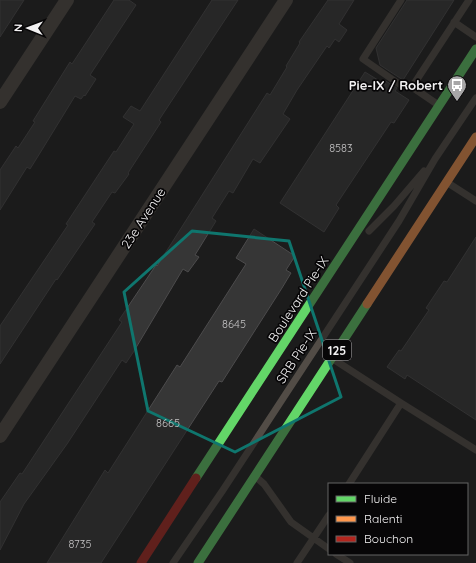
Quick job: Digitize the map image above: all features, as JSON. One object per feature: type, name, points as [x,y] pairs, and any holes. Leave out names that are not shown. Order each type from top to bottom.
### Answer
[{"type":"main road","name":"Boulevard Pie-IX","points":[[141,563],[476,49]]},
{"type":"main road","name":"125","points":[[198,563],[476,137]]},
{"type":"street","points":[[0,102],[67,0]]},
{"type":"street","name":"23e Avenue","points":[[0,436],[286,0]]},
{"type":"lane","points":[[401,0],[363,59],[399,84],[412,87],[439,105]]},
{"type":"lane","points":[[412,87],[469,0]]},
{"type":"lane","points":[[454,22],[476,37]]},
{"type":"lane","name":"SRB Pie-IX","points":[[173,563],[223,490],[399,221],[435,159],[476,98]]},
{"type":"lane","name":"SRB Pie-IX","points":[[337,262],[394,206],[435,159]]},
{"type":"lane","points":[[447,182],[476,201]]},
{"type":"lane","points":[[332,358],[476,450]]},
{"type":"lane","points":[[350,483],[401,402]]},
{"type":"lane","points":[[254,476],[264,484],[291,522],[328,548]]},
{"type":"lane","points":[[297,563],[328,517]]},
{"type":"lane","points":[[338,555],[350,563]]},
{"type":"highlighted area","points":[[192,231],[289,241],[341,397],[235,452],[148,411],[124,292]]},
{"type":"building","points":[[0,0],[24,0],[0,37]]},
{"type":"building","points":[[114,0],[129,0],[136,5],[90,75],[96,79],[85,96],[84,95],[81,99],[75,96],[30,169],[27,167],[0,210],[0,170],[16,146],[18,148],[70,62],[72,64]]},
{"type":"building","points":[[212,0],[238,0],[159,120],[161,122],[128,173],[129,174],[115,193],[112,192],[92,222],[95,224],[57,280],[56,279],[0,364],[0,326],[68,225],[66,224],[114,151],[116,152],[134,124],[123,117],[131,106],[140,111]]},
{"type":"building","points":[[328,0],[354,0],[339,24],[347,30],[339,42],[335,39],[329,48],[327,46],[297,90],[283,114],[290,119],[260,163],[253,159],[233,193],[229,191],[212,218],[216,221],[195,255],[199,257],[188,272],[183,269],[126,363],[122,360],[67,444],[24,504],[0,550],[0,502],[20,473],[22,474],[122,322],[119,320],[156,265],[157,266],[267,93],[270,95],[287,67],[286,66],[300,43],[299,42]]},
{"type":"building","points":[[407,0],[454,0],[403,80],[380,65],[376,48]]},
{"type":"building","points":[[365,72],[386,85],[384,80],[397,88],[395,91],[409,100],[394,123],[391,122],[336,205],[339,208],[324,232],[280,203]]},
{"type":"building","points":[[254,229],[295,256],[286,270],[291,273],[282,288],[222,382],[219,381],[101,563],[47,563],[105,470],[108,473],[177,365],[180,367],[246,264],[236,258]]},
{"type":"building","points":[[476,237],[476,420],[407,375],[405,379],[387,367],[399,350],[401,351],[429,310],[426,308],[444,281],[447,282]]},
{"type":"traffic: fast","points":[[196,478],[476,49]]},
{"type":"traffic: fast","points":[[198,563],[367,304]]},
{"type":"traffic: slow","points":[[367,304],[476,137]]},
{"type":"traffic: jam","points":[[141,563],[196,478]]},
{"type":"place","name":"Pie-IX / Robert","points":[[457,102]]}]
